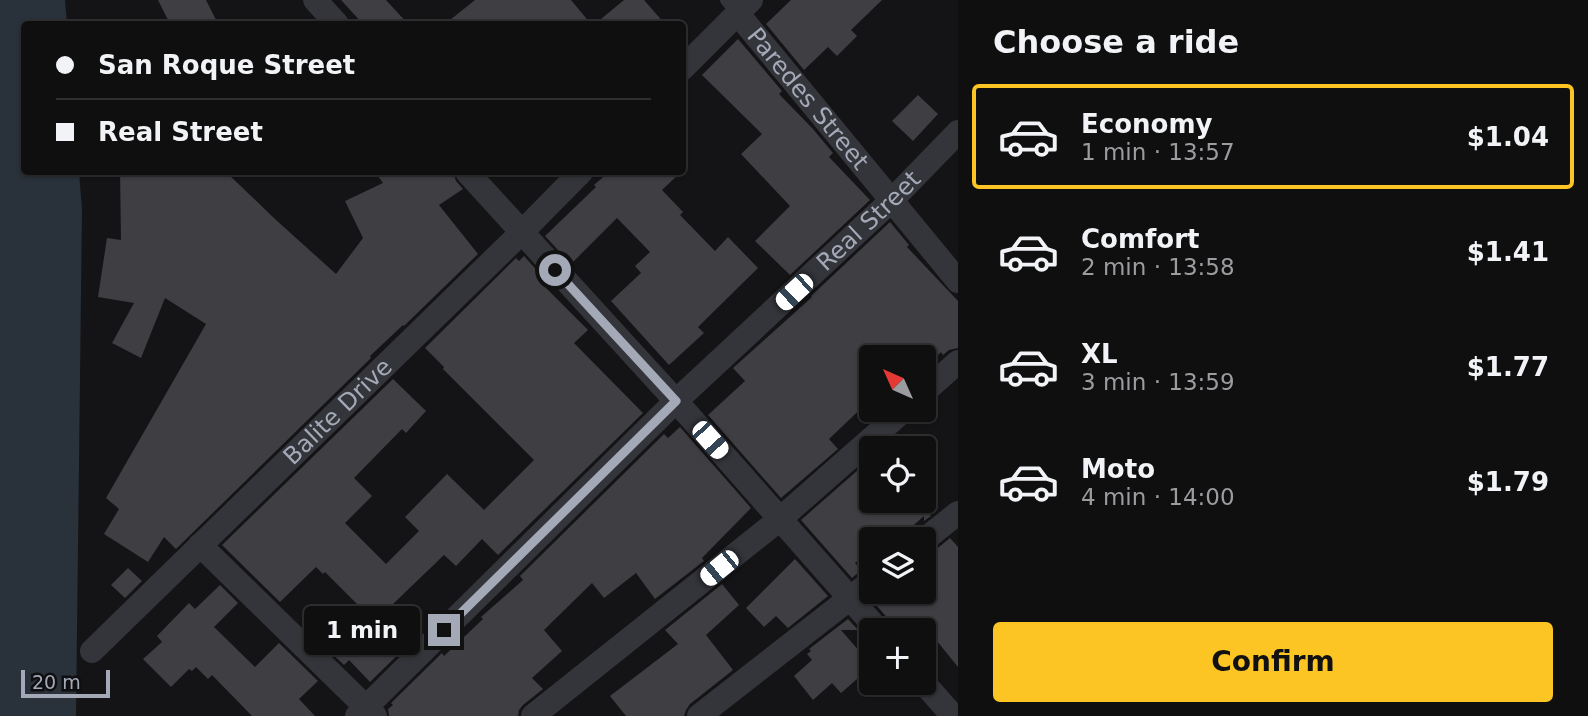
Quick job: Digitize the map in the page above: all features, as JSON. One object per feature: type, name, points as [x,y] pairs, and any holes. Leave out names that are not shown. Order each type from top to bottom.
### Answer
[{"type":"street","points":[[315,0],[334,21]]},
{"type":"street","points":[[686,64],[738,5]]},
{"type":"street","name":"Paredes Street","points":[[738,5],[958,281]]},
{"type":"street","name":"Real Street","points":[[366,713],[676,401],[892,200],[958,132]]},
{"type":"street","points":[[470,175],[676,401],[868,618]]},
{"type":"street","name":"Balite Drive","points":[[92,651],[578,175]]},
{"type":"street","points":[[936,381],[958,362]]},
{"type":"street","points":[[533,716],[780,519],[890,422]]},
{"type":"street","points":[[936,530],[958,513]]},
{"type":"street","points":[[200,545],[366,713]]},
{"type":"street","points":[[699,716],[859,591]]},
{"type":"street","points":[[934,695],[953,716]]},
{"type":"shaded area","points":[[0,0],[65,0],[67,21],[21,21],[21,175],[79,175],[82,209],[76,716],[0,716]]},
{"type":"building","points":[[158,0],[206,0],[216,21],[168,21]]},
{"type":"building","points":[[341,0],[386,0],[405,21],[360,21]]},
{"type":"building","points":[[475,0],[571,0],[588,21],[449,21]]},
{"type":"building","points":[[624,0],[644,0],[662,21],[599,21]]},
{"type":"building","points":[[791,0],[882,0],[851,30],[857,36],[837,56],[828,47],[804,70],[766,24]]},
{"type":"building","points":[[738,39],[782,91],[779,94],[833,153],[829,157],[870,200],[790,275],[755,241],[790,206],[741,154],[762,134],[702,75]]},
{"type":"building","points":[[918,95],[938,114],[913,141],[892,121]]},
{"type":"building","points":[[120,175],[229,175],[336,274],[363,238],[345,201],[383,183],[377,175],[454,175],[463,189],[439,205],[478,254],[370,356],[371,358],[176,549],[164,537],[148,562],[104,534],[119,509],[106,498],[206,324],[165,298],[141,358],[112,343],[134,303],[98,297],[107,238],[121,240]]},
{"type":"building","points":[[606,175],[678,175],[662,190],[683,212],[680,215],[715,251],[728,237],[758,268],[698,327],[704,333],[669,365],[611,301],[641,273],[635,266],[650,252],[617,218],[571,264],[545,236],[596,187],[594,185]]},
{"type":"building","points":[[890,222],[909,245],[907,247],[958,301],[958,348],[943,355],[941,352],[936,357],[936,345],[859,345],[859,410],[829,439],[838,449],[781,498],[708,415],[745,381],[733,368]]},
{"type":"building","points":[[524,256],[550,285],[546,288],[588,330],[574,343],[643,413],[498,555],[482,539],[456,566],[444,555],[393,604],[421,632],[370,682],[349,660],[344,665],[325,647],[363,610],[325,572],[323,574],[316,567],[280,602],[222,545],[393,379],[426,411],[406,433],[402,429],[354,478],[372,496],[345,523],[386,564],[419,531],[405,517],[447,474],[484,510],[534,460],[425,348],[516,258],[519,261]]},
{"type":"building","points":[[680,427],[751,508],[702,558],[704,561],[655,599],[636,573],[604,598],[592,583],[544,630],[562,651],[532,678],[543,689],[523,705],[518,716],[389,716],[388,709],[393,705],[391,703],[523,580],[520,576],[664,434],[668,438]]},
{"type":"building","points":[[858,470],[859,513],[928,513],[931,516],[924,521],[924,516],[912,527],[859,527],[859,560],[855,563],[859,572],[852,578],[801,520]]},
{"type":"building","points":[[950,538],[958,547],[958,667],[936,640],[936,618],[887,618],[875,604],[936,604],[936,550]]},
{"type":"building","points":[[795,559],[828,596],[788,628],[776,616],[764,627],[746,608]]},
{"type":"building","points":[[128,568],[142,581],[125,598],[111,585]]},
{"type":"building","points":[[722,584],[739,605],[706,635],[733,670],[690,704],[684,716],[626,716],[610,696],[678,644],[665,630]]},
{"type":"building","points":[[220,585],[238,603],[214,627],[255,667],[279,643],[318,681],[299,699],[315,716],[252,716],[212,675],[208,679],[196,667],[192,671],[189,669],[171,687],[143,659],[162,642],[157,636],[189,603],[195,609]]},
{"type":"building","points":[[848,619],[858,630],[841,630],[859,651],[859,677],[841,693],[832,683],[813,700],[794,676],[812,660],[807,654],[811,651],[809,649]]},
{"type":"route","points":[[444,630],[676,401],[555,270]]}]
